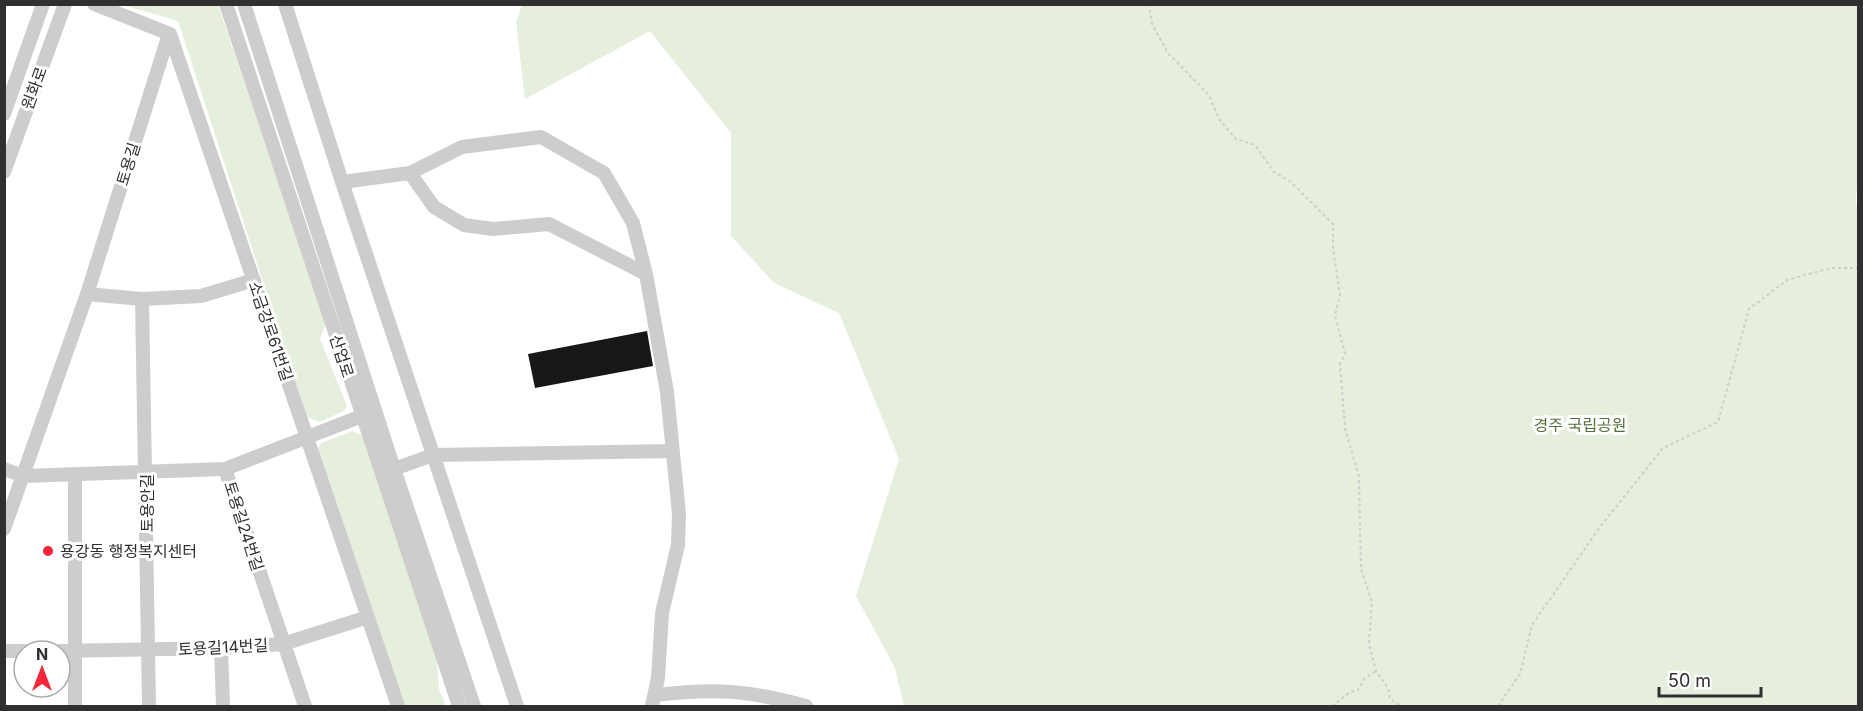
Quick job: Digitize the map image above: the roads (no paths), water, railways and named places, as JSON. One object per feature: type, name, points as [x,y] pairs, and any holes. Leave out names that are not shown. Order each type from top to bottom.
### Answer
[{"type":"street","name":"원화로","points":[[4,114],[43,4]]},
{"type":"street","name":"원화로","points":[[4,172],[65,4]]},
{"type":"street","points":[[94,4],[169,34]]},
{"type":"street","name":"산업로","points":[[226,4],[459,706]]},
{"type":"street","name":"산업로","points":[[244,4],[394,470],[474,706]]},
{"type":"street","points":[[285,4],[342,183],[517,706]]},
{"type":"street","name":"소금강로61번길","points":[[169,34],[398,706]]},
{"type":"street","name":"토용길","points":[[4,529],[87,294],[169,34]]},
{"type":"street","points":[[342,183],[410,173],[462,147],[541,137],[604,172],[633,223],[646,274],[664,370],[679,514],[678,545],[662,613],[654,700],[708,689],[761,694],[807,706]]},
{"type":"street","points":[[410,173],[434,207],[464,225],[493,229],[549,224],[646,274]]},
{"type":"street","points":[[87,294],[142,299],[201,297],[254,280]]},
{"type":"street","name":"토용안길","points":[[142,299],[147,472],[149,706]]},
{"type":"street","points":[[225,469],[362,416]]},
{"type":"street","points":[[394,470],[433,455],[672,451]]},
{"type":"street","points":[[4,469],[23,476]]},
{"type":"street","name":"토용길24번길","points":[[23,476],[225,469],[305,706]]},
{"type":"street","points":[[68,639],[75,474]]},
{"type":"street","name":"토용길14번길","points":[[72,651],[148,651],[283,644],[368,617]]},
{"type":"street","points":[[221,648],[223,706]]},
{"type":"street","points":[[72,685],[75,706]]},
{"type":"place","name":"용강동 행정복지센터","points":[[48,551]]},
{"type":"park label","name":"경주 국립공원","points":[[1580,425]]}]
